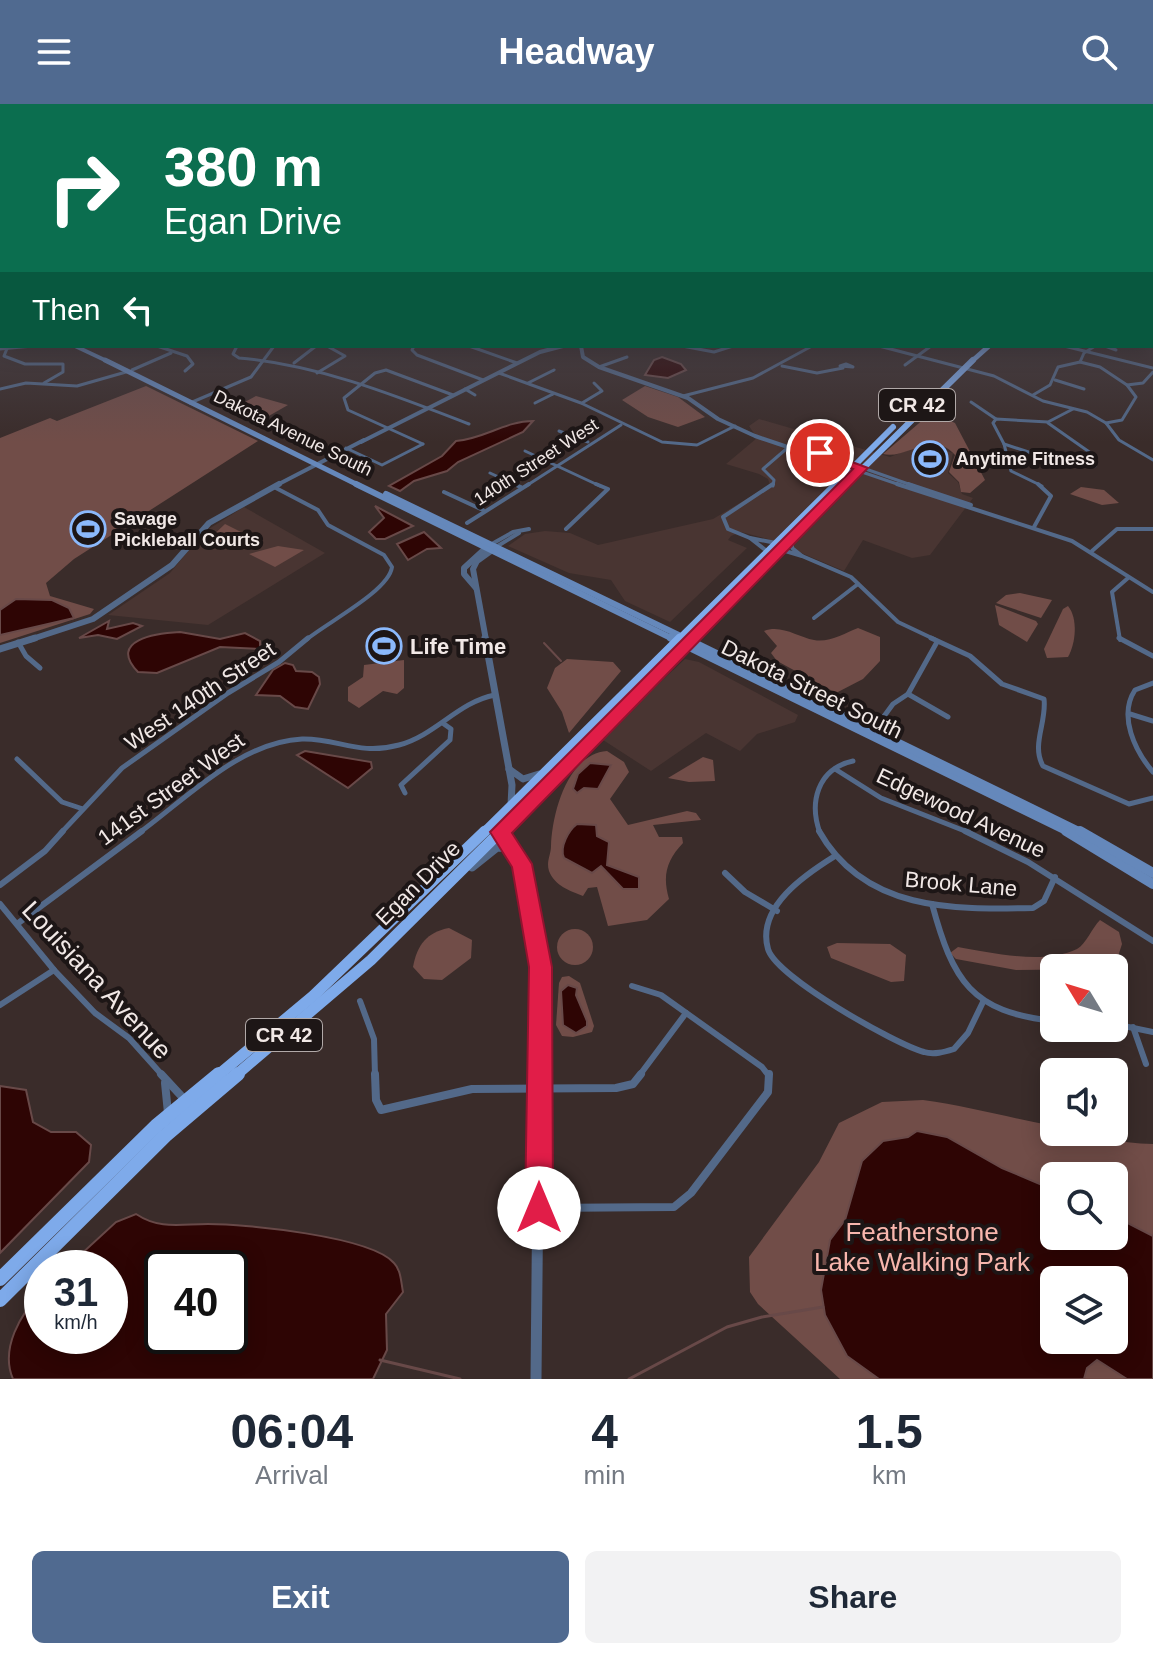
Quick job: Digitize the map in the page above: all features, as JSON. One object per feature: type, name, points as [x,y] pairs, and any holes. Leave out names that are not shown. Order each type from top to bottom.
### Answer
[{"type":"highway","name":"Egan Drive","points":[[0,1300],[141,1158],[350,980],[979,348]]},
{"type":"highway","name":"Egan Drive","points":[[961,368],[986,348]]},
{"type":"highway","name":"Egan Drive","points":[[0,1279],[167,1117],[343,970],[562,756],[684,643],[777,548],[792,538],[857,468]]},
{"type":"highway","points":[[141,1158],[185,1101]]},
{"type":"main road","name":"Dakota Avenue South","points":[[79,348],[490,548]]},
{"type":"main road","name":"Dakota Avenue South","points":[[88,348],[129,371]]},
{"type":"main road","name":"Dakota Avenue South","points":[[318,464],[451,533]]},
{"type":"main road","name":"Dakota Street South","points":[[451,533],[490,548],[1070,833],[1153,884]]},
{"type":"main road","name":"Dakota Street South","points":[[684,643],[1044,811],[1153,873]]},
{"type":"street","points":[[7,348],[4,356],[15,363],[63,364],[63,372],[44,384]]},
{"type":"street","points":[[161,348],[189,358],[193,364],[185,371]]},
{"type":"street","points":[[236,348],[233,354],[239,358],[294,364],[316,374],[362,382],[469,424]]},
{"type":"street","points":[[192,402],[248,379],[273,348]]},
{"type":"street","points":[[294,364],[313,348]]},
{"type":"street","points":[[316,374],[345,353],[332,348]]},
{"type":"street","points":[[413,348],[483,380]]},
{"type":"street","points":[[475,348],[517,363]]},
{"type":"street","points":[[0,649],[18,641],[76,626],[102,613],[172,565],[203,527],[347,448],[543,350],[553,348]]},
{"type":"street","points":[[581,348],[581,354],[599,367],[683,396],[735,426],[1034,527],[1092,551],[1153,592]]},
{"type":"street","points":[[689,348],[702,352],[723,348]]},
{"type":"street","points":[[683,396],[701,387],[756,377],[809,348]]},
{"type":"street","points":[[887,348],[994,376],[1032,395],[1074,409],[1106,423],[1119,440],[1153,460]]},
{"type":"street","points":[[905,365],[928,348]]},
{"type":"street","points":[[1070,348],[1153,370],[1143,383],[1127,385]]},
{"type":"street","points":[[1080,362],[1084,353],[1092,348]]},
{"type":"street","points":[[1110,348],[1116,350]]},
{"type":"street","points":[[0,389],[44,384],[87,385],[172,353]]},
{"type":"street","points":[[599,367],[627,357]]},
{"type":"street","points":[[1032,395],[1042,393],[1055,380],[1058,367],[1080,362],[1100,367],[1127,385],[1136,397],[1122,420],[1106,423]]},
{"type":"street","points":[[781,366],[817,373],[843,368]]},
{"type":"street","points":[[347,448],[382,465],[423,444],[345,406],[344,398],[380,370],[453,395]]},
{"type":"street","points":[[527,383],[554,370]]},
{"type":"street","points":[[499,373],[581,403],[621,425],[676,445],[704,444],[735,426]]},
{"type":"street","points":[[1055,380],[1084,389]]},
{"type":"street","points":[[581,403],[602,391],[594,383]]},
{"type":"street","points":[[465,389],[475,395]]},
{"type":"street","points":[[535,403],[554,393]]},
{"type":"street","points":[[971,402],[996,419],[1048,422],[1074,409]]},
{"type":"street","points":[[996,419],[993,427],[1004,444],[1011,471],[1043,486],[1051,496],[1034,527]]},
{"type":"street","points":[[1004,444],[1026,448],[1080,470],[1095,466],[1097,462],[1090,451],[1048,422]]},
{"type":"street","name":"140th Street West","points":[[467,523],[589,442],[621,425]]},
{"type":"street","points":[[559,431],[589,442]]},
{"type":"street","points":[[790,445],[765,466],[763,472],[774,484],[758,498],[731,509],[722,520],[728,529],[837,570],[858,584],[898,622],[970,656],[1002,684],[1044,699],[1045,729],[1035,748],[1035,757],[1043,766],[1129,804],[1153,798]]},
{"type":"street","points":[[525,451],[608,489],[603,497],[581,510],[566,529]]},
{"type":"street","points":[[490,473],[522,487]]},
{"type":"street","points":[[913,488],[919,481]]},
{"type":"street","name":"West 140th Street","points":[[0,885],[45,851],[117,773],[143,751],[279,662],[391,575],[390,561],[384,555],[332,527],[315,508],[274,487]]},
{"type":"street","points":[[444,492],[484,511]]},
{"type":"street","points":[[510,807],[513,793],[476,588],[475,563],[490,548],[531,529]]},
{"type":"street","points":[[1092,551],[1117,529],[1153,529]]},
{"type":"street","points":[[750,538],[777,548]]},
{"type":"street","points":[[792,538],[792,548],[802,556]]},
{"type":"street","points":[[1128,578],[1112,592],[1118,635],[1120,641],[1153,656]]},
{"type":"street","points":[[814,618],[828,610],[848,588],[858,584]]},
{"type":"street","points":[[18,641],[26,656],[40,668]]},
{"type":"street","points":[[882,719],[893,704],[908,694],[937,642]]},
{"type":"street","points":[[1153,683],[1136,690],[1131,698],[1130,714],[1134,746],[1153,772]]},
{"type":"street","points":[[908,694],[948,717]]},
{"type":"street","name":"141st Street West","points":[[17,924],[242,757],[262,746],[305,739],[375,750],[421,737],[444,724],[473,699],[495,695]]},
{"type":"street","points":[[1130,714],[1153,721]]},
{"type":"street","points":[[405,793],[401,785],[450,740],[451,729],[444,724]]},
{"type":"street","points":[[508,767],[514,775],[528,780],[562,756]]},
{"type":"street","points":[[17,759],[62,802],[83,809]]},
{"type":"street","points":[[835,769],[843,762],[853,761]]},
{"type":"street","name":"Brook Lane","points":[[835,769],[825,777],[813,803],[822,838],[835,856],[895,897],[932,904],[1033,908],[1044,901],[1055,877]]},
{"type":"street","name":"Edgewood Avenue","points":[[835,769],[881,798],[979,837],[1055,877],[1153,941]]},
{"type":"street","points":[[500,832],[515,849],[522,864],[540,967],[536,1379]]},
{"type":"street","points":[[424,908],[492,850],[500,847],[515,849]]},
{"type":"street","points":[[835,856],[796,881],[777,911],[766,942],[771,959],[784,972],[860,1019],[923,1052],[954,1049],[968,1033],[983,1002]]},
{"type":"street","points":[[725,873],[745,892],[777,911]]},
{"type":"street","name":"Louisiana Avenue","points":[[0,904],[54,970],[95,1013],[129,1038],[185,1101]]},
{"type":"street","points":[[932,904],[946,959],[956,977],[983,1002],[1011,1014],[1040,1019]]},
{"type":"street","points":[[0,1005],[54,970]]},
{"type":"street","points":[[539,1208],[662,1208],[683,1202],[768,1092],[769,1074],[762,1067],[661,995],[632,986]]},
{"type":"street","points":[[360,1001],[374,1039],[376,1100],[381,1110],[472,1089],[616,1088],[633,1084],[686,1013]]},
{"type":"street","points":[[1128,1026],[1153,1032]]},
{"type":"street","points":[[1133,1027],[1146,1064]]},
{"type":"street","name":"Louisiana Avenue","points":[[165,1082],[167,1117]]},
{"type":"shaded area","points":[[662,357],[681,364],[686,370],[668,378],[645,375],[654,360]]},
{"type":"shaded area","points":[[759,419],[890,457],[923,444],[953,453],[948,473],[958,482],[962,494],[973,498],[930,555],[912,558],[863,540],[844,571],[768,539],[741,532],[731,536],[728,540],[747,548],[670,622],[625,601],[611,580],[569,573],[508,546],[525,534],[545,531],[570,533],[598,545],[713,519],[770,485],[768,479],[759,474],[726,464],[757,438],[749,426]]},
{"type":"shaded area","points":[[533,421],[523,432],[458,462],[447,471],[414,481],[400,491],[389,486],[442,456],[456,441]]},
{"type":"shaded area","points":[[375,506],[413,526],[385,539],[376,539],[369,532],[384,518]]},
{"type":"shaded area","points":[[244,507],[325,553],[208,625],[108,615],[170,573],[204,532]]},
{"type":"shaded area","points":[[424,532],[441,548],[427,549],[408,560],[397,544]]},
{"type":"shaded area","points":[[16,599],[52,600],[69,608],[74,618],[0,635],[0,610]]},
{"type":"shaded area","points":[[109,621],[107,629],[133,623],[142,626],[117,639],[98,635],[79,638]]},
{"type":"shaded area","points":[[180,632],[220,639],[245,633],[260,641],[260,649],[220,647],[157,673],[138,672],[130,661],[128,652],[132,646],[148,637]]},
{"type":"shaded area","points":[[685,659],[699,662],[798,715],[795,722],[757,734],[740,751],[706,733],[651,771],[600,738]]},
{"type":"shaded area","points":[[285,663],[293,665],[296,671],[312,672],[319,677],[320,684],[308,709],[295,707],[280,696],[256,695],[273,670]]},
{"type":"shaded area","points":[[305,751],[371,762],[372,768],[348,788],[297,755]]},
{"type":"shaded area","points":[[590,763],[611,765],[598,789],[584,788],[577,793],[573,789],[578,774]]},
{"type":"shaded area","points":[[577,824],[596,825],[597,836],[609,842],[607,865],[639,877],[639,889],[623,889],[601,866],[592,873],[564,858],[566,839]]},
{"type":"shaded area","points":[[568,985],[577,988],[576,995],[587,1021],[587,1026],[576,1033],[563,1025],[561,991]]},
{"type":"shaded area","points":[[0,1086],[26,1090],[33,1122],[51,1132],[76,1132],[91,1145],[89,1162],[0,1253]]},
{"type":"shaded area","points":[[917,1131],[947,1137],[1002,1168],[1040,1184],[1040,1250],[1128,1250],[1128,1223],[1153,1236],[1153,1379],[1127,1379],[1097,1360],[1087,1368],[1084,1379],[879,1379],[847,1356],[825,1315],[821,1290],[830,1240],[845,1220],[862,1161],[883,1141],[908,1137]]},
{"type":"shaded area","points":[[136,1214],[162,1224],[277,1229],[335,1239],[381,1254],[396,1266],[403,1292],[386,1314],[387,1350],[373,1379],[13,1379],[9,1356],[11,1344],[24,1314],[24,1354],[128,1354],[128,1250],[86,1250],[116,1222]]},
{"type":"green space","points":[[146,386],[258,441],[74,559],[46,583],[50,596],[94,609],[90,614],[0,643],[0,438],[50,418],[57,421]]},
{"type":"green space","points":[[645,386],[678,397],[705,417],[678,427],[648,417],[622,400]]},
{"type":"green space","points":[[256,396],[288,405],[267,417],[232,409]]},
{"type":"green space","points":[[932,412],[955,423],[985,480],[970,493],[961,492],[959,482],[949,472],[955,455],[946,448],[928,445],[892,455],[883,454]]},
{"type":"green space","points":[[1081,487],[1104,490],[1119,503],[1102,505],[1070,494]]},
{"type":"green space","points":[[225,524],[241,532],[235,550],[206,542]]},
{"type":"green space","points":[[278,546],[304,550],[275,567],[249,554]]},
{"type":"green space","points":[[1020,593],[1052,600],[1041,618],[996,603],[1006,595]]},
{"type":"green space","points":[[995,605],[1036,621],[1038,624],[1027,642],[999,625]]},
{"type":"green space","points":[[1068,606],[1075,624],[1071,651],[1068,657],[1047,658],[1044,649],[1063,609]]},
{"type":"green space","points":[[858,628],[880,637],[880,661],[863,679],[836,693],[777,661],[771,653],[777,646],[764,631],[783,630],[820,641]]},
{"type":"green space","points":[[567,659],[613,662],[621,671],[569,733],[562,712],[547,688],[555,668]]},
{"type":"green space","points":[[404,660],[404,688],[397,694],[383,691],[359,708],[348,701],[348,687],[363,677],[364,665]]},
{"type":"green space","points":[[607,751],[624,762],[629,772],[610,799],[628,825],[687,811],[696,813],[701,820],[653,825],[659,837],[682,837],[683,843],[667,868],[669,899],[647,920],[608,926],[597,887],[588,888],[583,896],[568,890],[555,881],[548,864],[555,818],[564,788],[582,763],[593,755]]},
{"type":"green space","points":[[703,757],[713,760],[715,781],[689,782],[668,778]]},
{"type":"green space","points":[[1100,920],[1119,932],[1122,944],[1119,954],[1064,954],[1077,949]]},
{"type":"green space","points":[[449,928],[472,940],[471,958],[442,980],[424,979],[413,967],[417,952],[429,936]]},
{"type":"green space","points":[[575,929],[588,934],[593,947],[588,960],[575,965],[562,960],[557,947],[562,934]]},
{"type":"green space","points":[[837,943],[890,944],[906,955],[904,981],[891,982],[831,958],[827,947]]},
{"type":"green space","points":[[958,947],[1040,957],[1040,970],[1016,970],[956,959],[950,953]]},
{"type":"green space","points":[[569,976],[580,983],[594,1026],[592,1032],[573,1037],[562,1036],[556,1025],[559,983],[562,977]]},
{"type":"green space","name":"Featherstone Lake Walking Park","points":[[923,1100],[1040,1123],[1040,1146],[1128,1146],[1128,1142],[1153,1144],[1153,1379],[840,1379],[758,1304],[750,1292],[749,1257],[819,1162],[839,1123],[882,1102]]},
{"type":"waterway","points":[[544,643],[561,661]]},
{"type":"waterway","points":[[629,1379],[727,1327],[762,1317],[823,1307]]},
{"type":"waterway","points":[[380,1360],[460,1379]]},
{"type":"place","name":"Anytime Fitness","points":[[930,459]]},
{"type":"place","name":"Savage Pickleball Courts","points":[[88,529]]},
{"type":"place","name":"Life Time","points":[[384,646]]},
{"type":"route","points":[[539,1208],[540,967],[522,864],[515,849],[500,832],[862,468],[820,453]]}]
